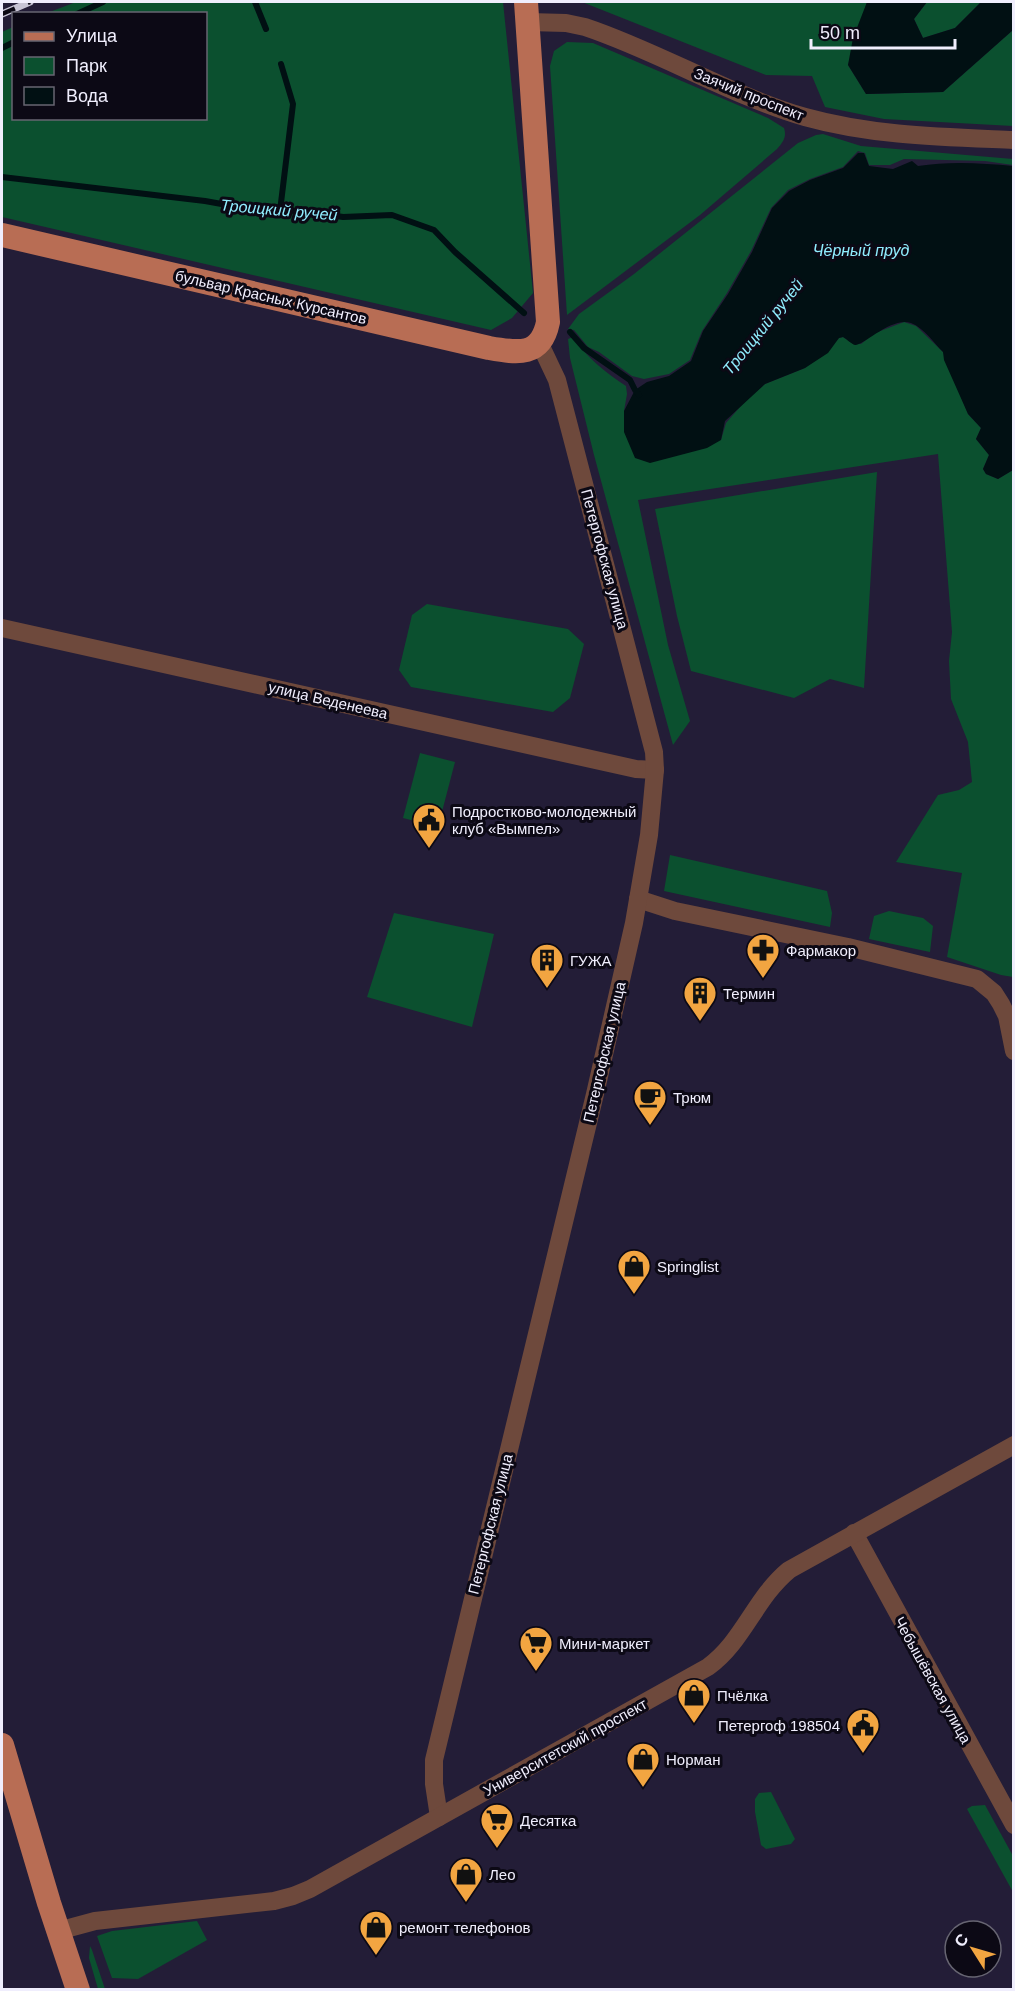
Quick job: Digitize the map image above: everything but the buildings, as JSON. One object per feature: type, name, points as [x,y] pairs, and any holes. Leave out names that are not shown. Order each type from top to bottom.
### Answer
[{"type":"main road","points":[[527,12],[547,312],[545,336],[540,344]]},
{"type":"main road","name":"бульвар Красных Курсантов","points":[[2,235],[489,348],[512,352],[525,351],[540,344]]},
{"type":"main road","points":[[2,1745],[58,1931],[78,1989]]},
{"type":"street","name":"Заячий проспект","points":[[527,12],[585,27],[773,106],[833,124],[880,132],[1014,141]]},
{"type":"street","name":"Петергофская улица","points":[[439,1817],[434,1784],[434,1760],[592,1106],[638,899],[649,835],[655,770],[654,753],[639,693],[560,391],[554,371],[540,344]]},
{"type":"street","name":"улица Веденеева","points":[[2,628],[636,769],[655,770]]},
{"type":"street","points":[[638,899],[675,911],[848,947],[976,979],[994,993],[1001,1004],[1007,1016],[1014,1051]]},
{"type":"street","name":"Университетский проспект","points":[[58,1931],[95,1921],[262,1903],[292,1896],[321,1883],[708,1667],[730,1648],[757,1606],[783,1576],[797,1565],[1014,1445]]},
{"type":"street","name":"Чебышёвская улица","points":[[854,1533],[1014,1825]]},
{"type":"green space","points":[[76,2],[503,2],[533,293],[512,318],[491,330],[2,217],[2,32],[12,27],[12,120],[207,120],[207,12],[50,12]]},
{"type":"green space","points":[[582,2],[867,2],[848,65],[866,94],[943,92],[1013,30],[1013,126],[884,119],[825,107],[812,76],[766,75]]},
{"type":"green space","points":[[927,2],[981,2],[955,28],[923,38],[914,19]]},
{"type":"green space","points":[[567,42],[593,43],[768,118],[784,128],[785,137],[777,149],[700,215],[567,315],[550,66],[554,51]]},
{"type":"green space","points":[[823,134],[861,146],[1013,159],[1013,165],[985,161],[904,159],[890,165],[869,165],[865,153],[858,151],[843,167],[788,190],[771,208],[751,251],[702,331],[690,360],[669,374],[644,379],[632,376],[599,352],[588,347],[574,330],[568,329],[579,314],[634,274],[798,143]]},
{"type":"green space","points":[[904,322],[916,326],[943,352],[968,414],[981,428],[976,439],[989,455],[983,469],[986,474],[998,479],[1013,470],[1013,977],[947,957],[962,873],[896,862],[938,795],[959,790],[972,782],[968,742],[951,699],[949,661],[952,632],[938,454],[638,500],[668,645],[690,721],[673,745],[594,455],[570,358],[568,339],[573,337],[584,352],[626,386],[624,411],[721,440],[726,423],[746,400],[765,384],[805,368],[839,338],[843,337],[852,343],[861,344],[875,333]]},
{"type":"green space","points":[[877,472],[864,688],[830,679],[794,698],[691,671],[655,509]]},
{"type":"green space","points":[[427,604],[568,629],[584,644],[570,698],[553,712],[411,687],[399,670],[412,615]]},
{"type":"green space","points":[[420,753],[455,762],[438,827],[403,818]]},
{"type":"green space","points":[[670,855],[827,891],[832,913],[830,927],[664,891]]},
{"type":"green space","points":[[889,911],[923,918],[933,926],[930,952],[869,939],[874,916]]},
{"type":"green space","points":[[394,913],[494,934],[472,1027],[367,997]]},
{"type":"green space","points":[[771,1792],[795,1839],[791,1844],[766,1849],[761,1845],[755,1799],[759,1793]]},
{"type":"green space","points":[[985,1805],[1013,1856],[1013,1892],[967,1809],[972,1806]]},
{"type":"green space","points":[[197,1921],[207,1940],[138,1979],[112,1978],[97,1936],[112,1931]]},
{"type":"green space","points":[[90,1946],[105,1989],[98,1989],[89,1958]]},
{"type":"water","points":[[867,2],[927,2],[914,19],[923,38],[955,28],[981,2],[1013,2],[1013,30],[943,92],[866,94],[848,65],[853,38]]},
{"type":"water","name":"Чёрный пруд","points":[[858,153],[864,153],[869,166],[893,169],[912,161],[918,166],[966,163],[1013,166],[1013,470],[998,479],[986,474],[983,469],[989,455],[976,439],[981,428],[968,414],[944,360],[943,352],[920,328],[903,322],[887,327],[855,345],[843,337],[839,338],[828,353],[805,368],[765,384],[725,421],[721,440],[707,448],[650,463],[635,458],[624,432],[624,411],[635,390],[647,382],[669,376],[691,361],[703,331],[752,252],[772,208],[789,191],[810,180],[843,168]]},
{"type":"waterway","points":[[81,12],[103,2]]},
{"type":"waterway","points":[[255,2],[266,29]]},
{"type":"waterway","points":[[2,48],[12,43]]},
{"type":"waterway","points":[[280,211],[293,104],[281,64]]},
{"type":"waterway","name":"Троицкий ручей","points":[[2,177],[205,201],[255,210],[305,211],[343,217],[392,215],[434,230],[455,252],[524,313]]},
{"type":"waterway","name":"Троицкий ручей","points":[[570,332],[584,348],[630,380],[639,395]]},
{"type":"railway","points":[[2,14],[30,2]]},
{"type":"place","name":"Подростково-молодежный клуб «Вымпел»","points":[[429,849]]},
{"type":"place","name":"Фармакор","points":[[763,979]]},
{"type":"place","name":"ГУЖА","points":[[547,989]]},
{"type":"place","name":"Термин","points":[[700,1022]]},
{"type":"place","name":"Трюм","points":[[650,1126]]},
{"type":"place","name":"Springlist","points":[[634,1295]]},
{"type":"place","name":"Мини-маркет","points":[[536,1672]]},
{"type":"place","name":"Пчёлка","points":[[694,1724]]},
{"type":"place","name":"Петергоф 198504","points":[[863,1754]]},
{"type":"place","name":"Норман","points":[[643,1788]]},
{"type":"place","name":"Десятка","points":[[497,1849]]},
{"type":"place","name":"Лео","points":[[466,1903]]},
{"type":"place","name":"ремонт телефонов","points":[[376,1956]]}]
